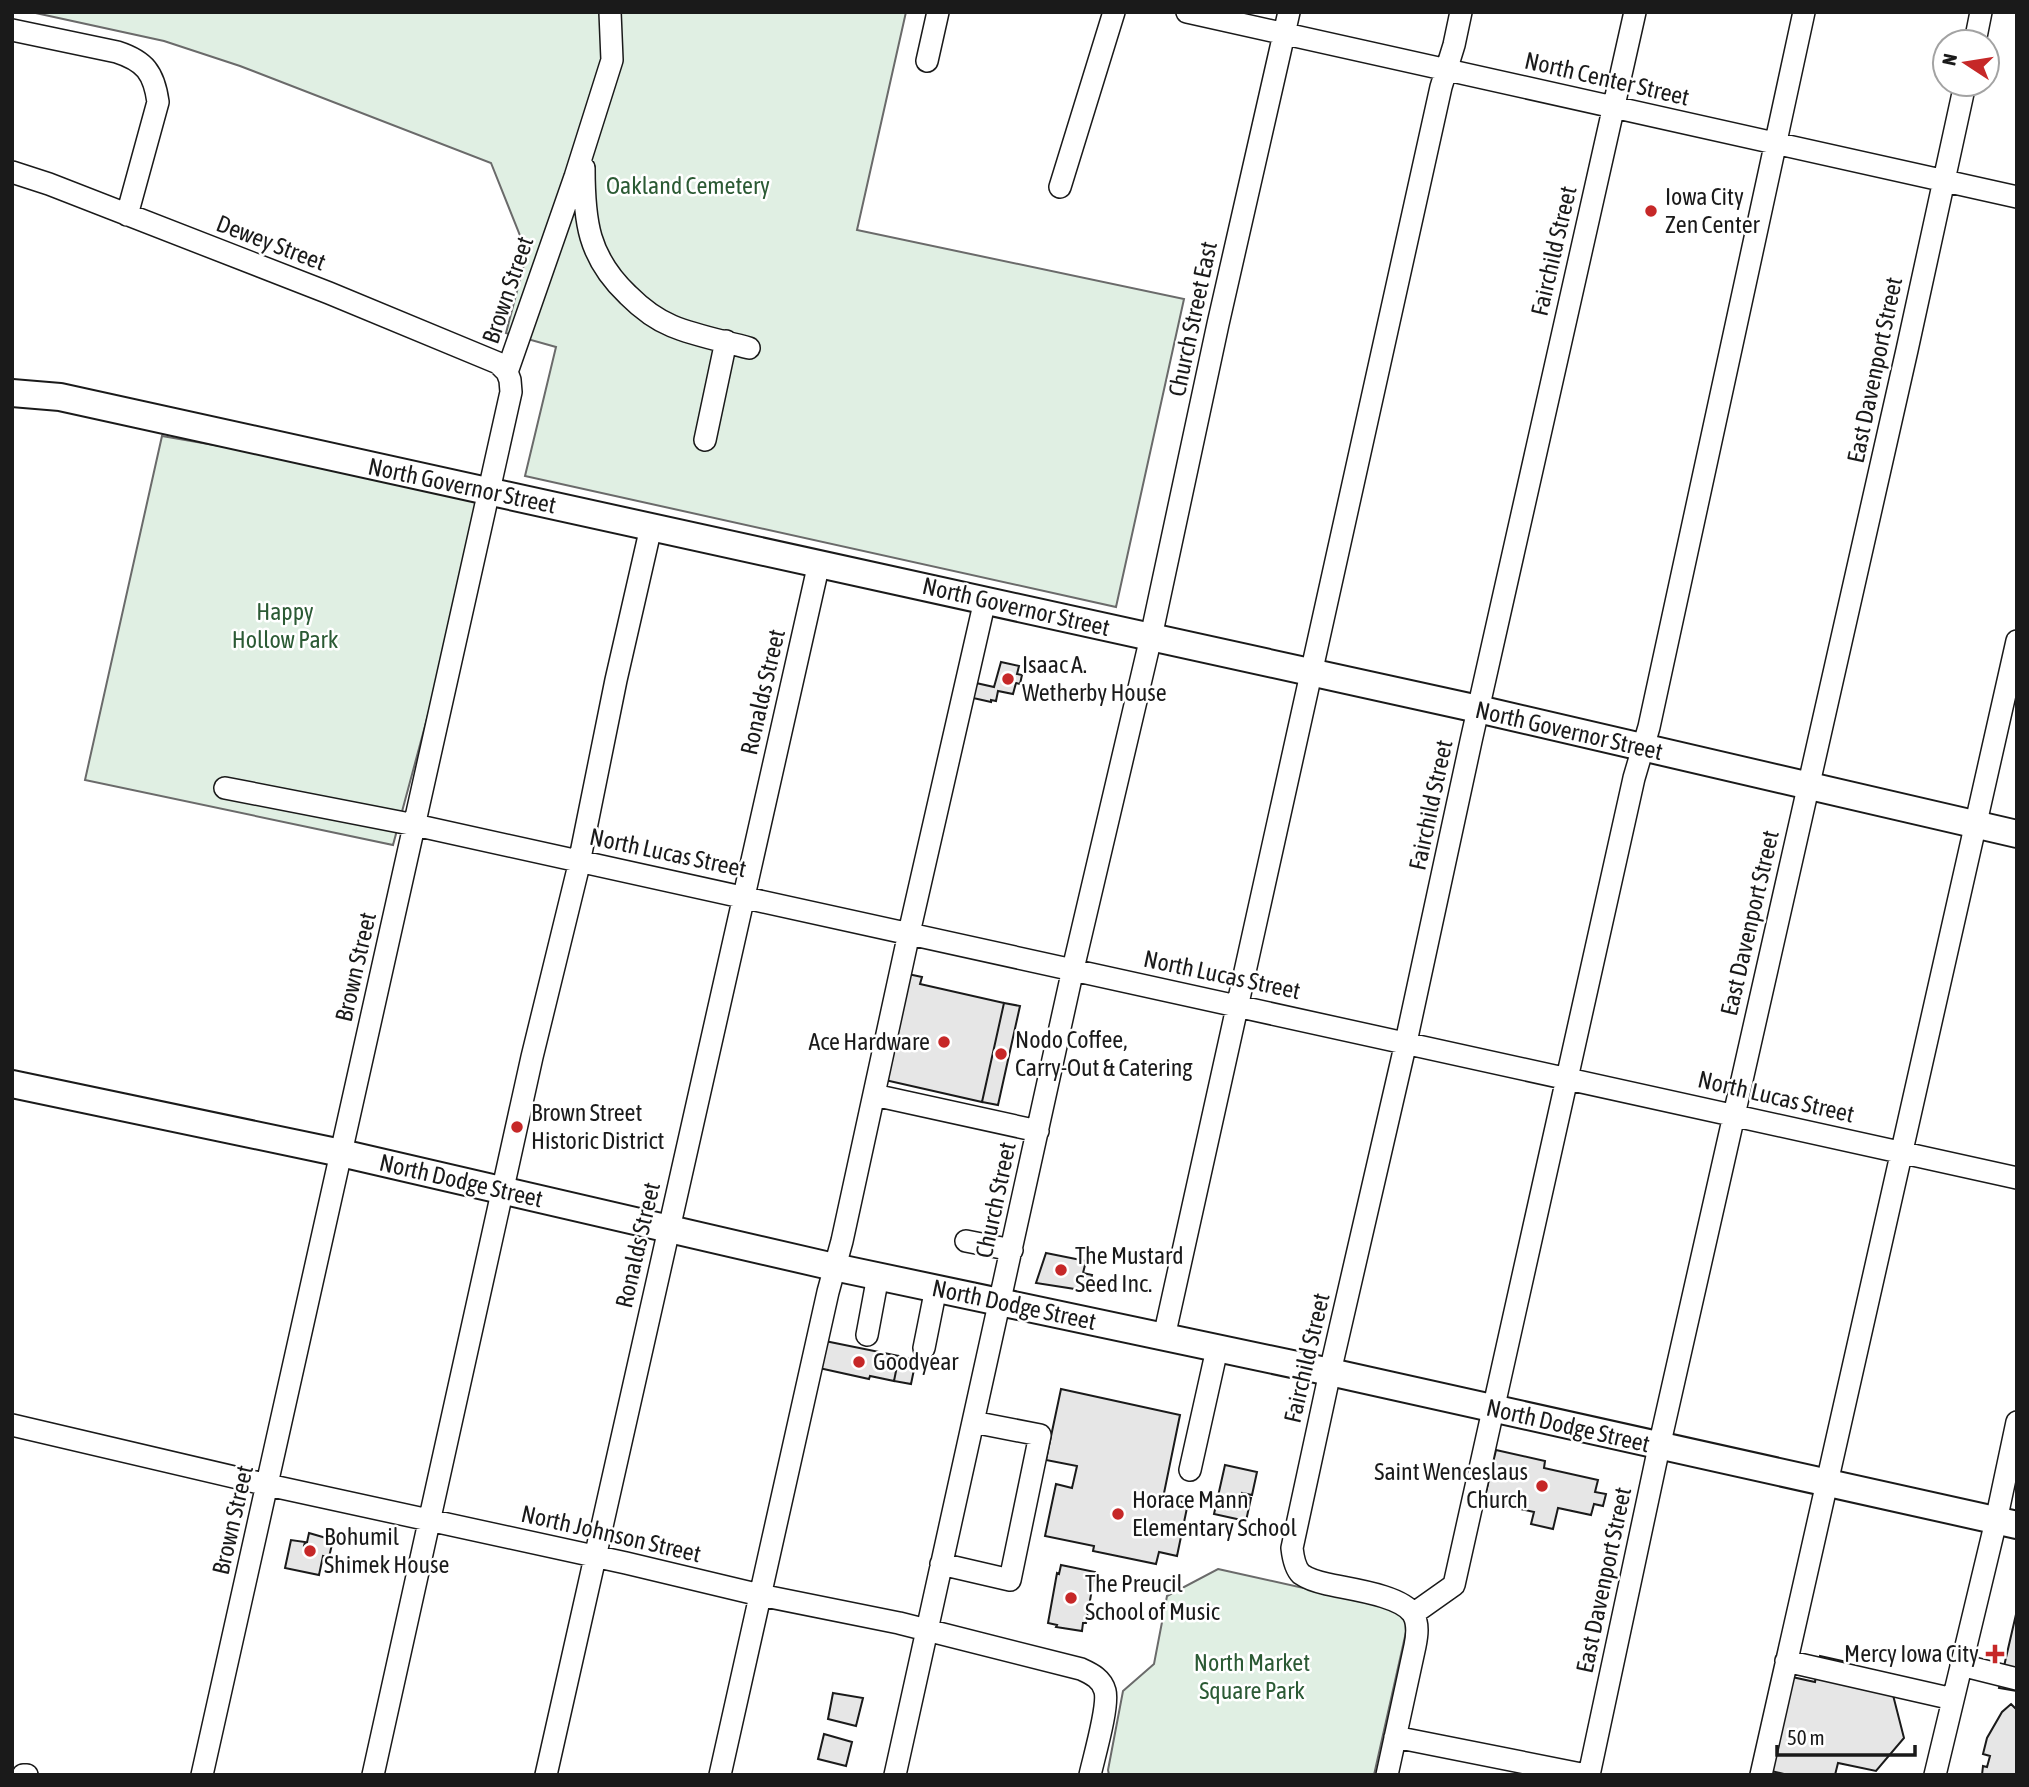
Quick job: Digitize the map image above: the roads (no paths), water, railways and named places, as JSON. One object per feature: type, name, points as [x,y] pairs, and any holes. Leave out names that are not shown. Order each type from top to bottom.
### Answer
[{"type":"main road","name":"North Governor Street","points":[[12,393],[60,397],[819,563],[1478,709],[2017,834]]},
{"type":"main road","name":"North Dodge Street","points":[[12,1084],[341,1153],[834,1267],[1330,1372],[2006,1523]]},
{"type":"street","name":"Brown Street","points":[[202,1775],[511,392],[507,372],[575,177],[612,60],[610,12]]},
{"type":"street","points":[[927,61],[938,12]]},
{"type":"street","points":[[1060,187],[1114,12]]},
{"type":"street","name":"North Center Street","points":[[1187,12],[2017,197]]},
{"type":"street","name":"Church Street East","points":[[1151,637],[1289,12]]},
{"type":"street","points":[[1164,1337],[1441,87],[1461,12]]},
{"type":"street","name":"Fairchild Street","points":[[1413,1614],[1403,1604],[1391,1599],[1316,1581],[1302,1575],[1292,1549],[1635,12]]},
{"type":"street","points":[[1387,1775],[1418,1629],[1413,1614],[1454,1585],[1643,748],[1804,12]]},
{"type":"street","points":[[16,24],[132,57],[149,73],[156,87],[158,102],[127,215]]},
{"type":"street","name":"East Davenport Street","points":[[1588,1775],[1962,98]]},
{"type":"street","points":[[584,147],[586,220],[597,257],[617,285],[640,307],[669,325],[749,348]]},
{"type":"street","name":"Dewey Street","points":[[12,172],[50,184],[328,293],[498,363],[507,372]]},
{"type":"street","points":[[705,440],[726,341]]},
{"type":"street","points":[[373,1775],[579,861],[651,527]]},
{"type":"street","name":"Ronalds Street","points":[[546,1775],[819,563]]},
{"type":"street","points":[[720,1775],[985,600]]},
{"type":"street","name":"Church Street","points":[[895,1775],[1073,969],[1151,637]]},
{"type":"street","points":[[1760,1775],[2017,641]]},
{"type":"street","name":"North Lucas Street","points":[[225,788],[415,825],[2017,1178]]},
{"type":"street","points":[[874,1095],[1038,1131]]},
{"type":"street","points":[[966,1241],[1012,1250]]},
{"type":"street","points":[[867,1335],[878,1276]]},
{"type":"street","points":[[924,1348],[936,1288]]},
{"type":"street","points":[[1190,1470],[1217,1349]]},
{"type":"street","points":[[941,1564],[1010,1580],[1040,1435],[973,1422]]},
{"type":"street","points":[[1935,1775],[1961,1665],[2006,1523],[2017,1422]]},
{"type":"street","name":"North Johnson Street","points":[[12,1425],[760,1595],[927,1629],[1081,1669],[1100,1681],[1106,1692],[1090,1775]]},
{"type":"street","points":[[1786,1661],[1953,1699]]},
{"type":"street","points":[[1961,1665],[2017,1679]]},
{"type":"street","points":[[1395,1737],[1588,1775]]},
{"type":"place","name":"Iowa City Zen Center","points":[[1651,211]]},
{"type":"place","name":"Isaac A. Wetherby House","points":[[1008,679]]},
{"type":"place","name":"Ace Hardware","points":[[944,1042]]},
{"type":"place","name":"Nodo Coffee, Carry-Out & Catering","points":[[1001,1054]]},
{"type":"place","name":"Brown Street Historic District","points":[[517,1127]]},
{"type":"place","name":"The Mustard Seed Inc.","points":[[1061,1270]]},
{"type":"place","name":"Goodyear","points":[[859,1362]]},
{"type":"place","name":"Saint Wenceslaus Church","points":[[1542,1486]]},
{"type":"place","name":"Horace Mann Elementary School","points":[[1118,1514]]},
{"type":"place","name":"Bohumil Shimek House","points":[[310,1551]]},
{"type":"place","name":"The Preucil School of Music","points":[[1071,1598]]},
{"type":"place","name":"Mercy Iowa City","points":[[1995,1654]]},
{"type":"park label","name":"Oakland Cemetery","points":[[688,186]]},
{"type":"park label","name":"Happy Hollow Park","points":[[285,626]]},
{"type":"park label","name":"North Market Square Park","points":[[1252,1677]]}]
